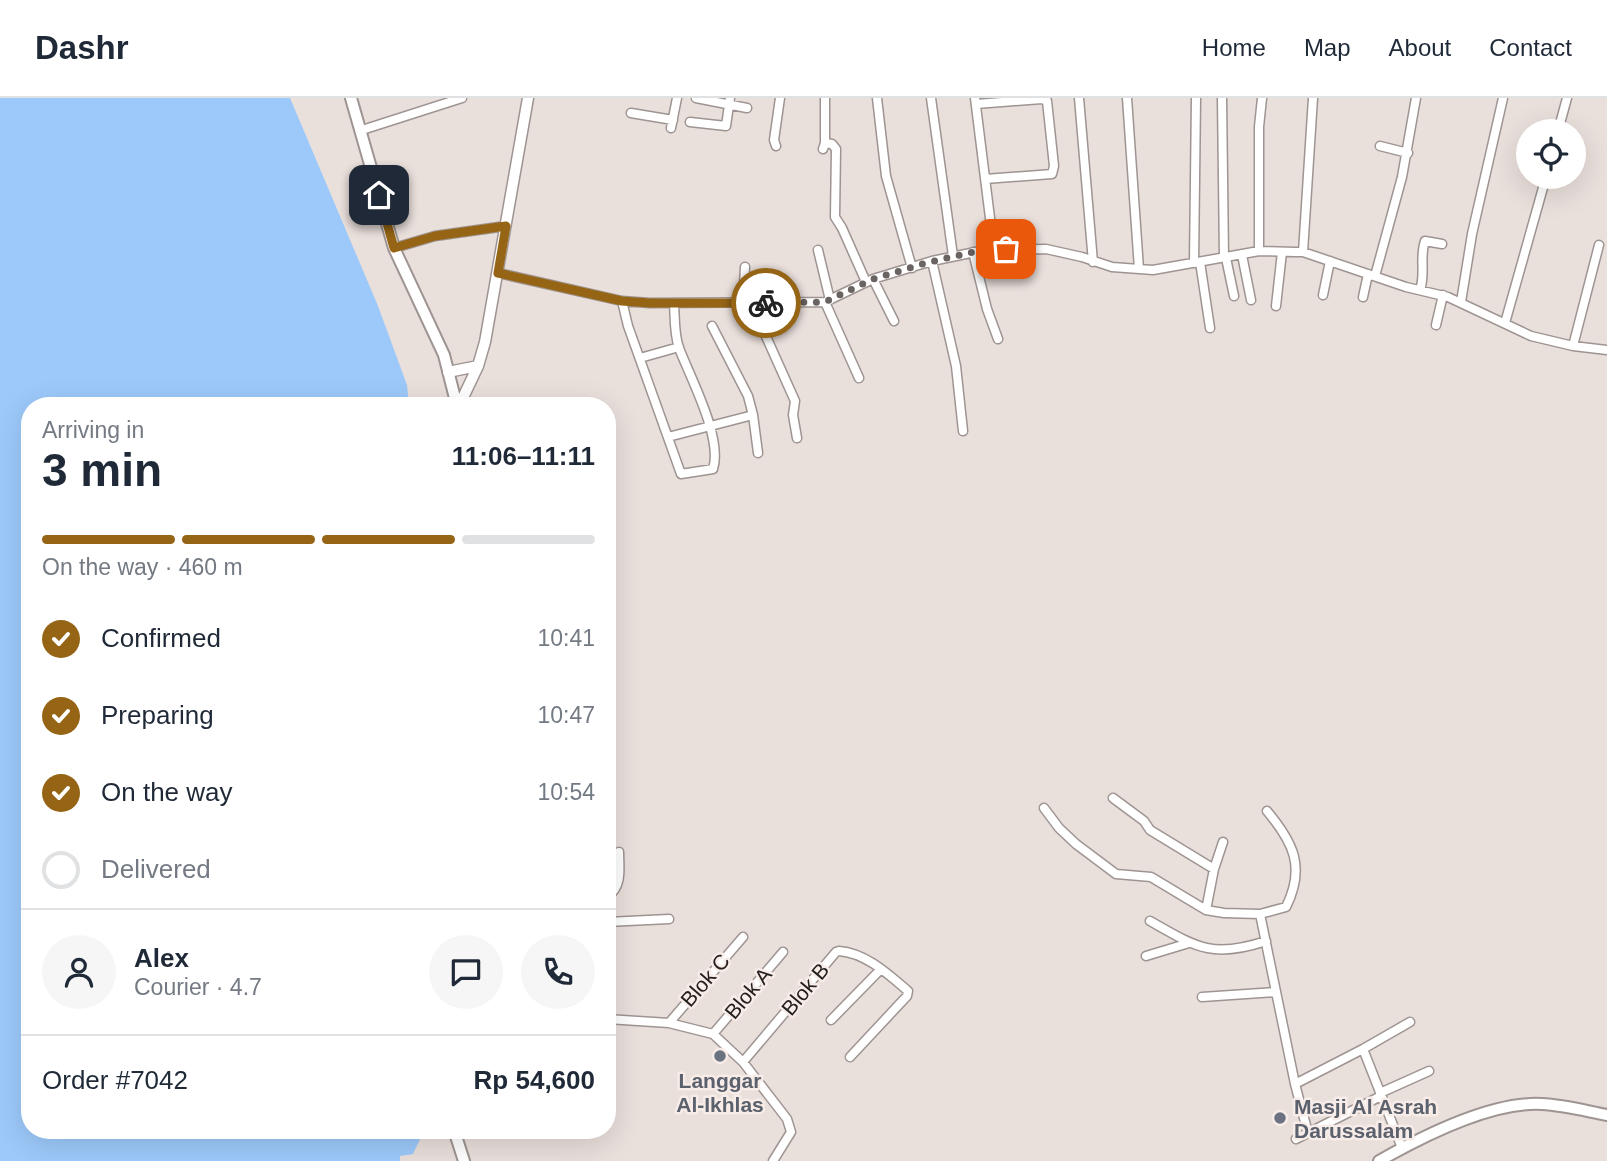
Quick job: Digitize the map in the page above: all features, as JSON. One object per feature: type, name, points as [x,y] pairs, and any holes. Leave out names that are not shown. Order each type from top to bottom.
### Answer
[{"type":"main road","points":[[351,98],[394,248],[407,280],[432,325],[444,355],[455,397]]},
{"type":"main road","points":[[1379,1161],[1402,1148],[1481,1114],[1510,1107],[1541,1104],[1607,1115]]},
{"type":"main road","points":[[457,1139],[464,1161]]},
{"type":"street","points":[[362,130],[463,98]]},
{"type":"street","points":[[462,397],[478,366],[485,342],[528,98]]},
{"type":"street","points":[[631,113],[672,124],[677,98]]},
{"type":"street","points":[[696,98],[730,102],[747,108]]},
{"type":"street","points":[[776,146],[774,140],[780,98]]},
{"type":"street","points":[[825,98],[824,146],[832,144],[836,149],[835,217],[894,321]]},
{"type":"street","points":[[877,98],[886,176],[912,268]]},
{"type":"street","points":[[931,98],[953,256]]},
{"type":"street","points":[[1079,98],[1093,262]]},
{"type":"street","points":[[1127,98],[1139,269]]},
{"type":"street","points":[[1196,98],[1197,263],[1210,328]]},
{"type":"street","points":[[1222,98],[1225,258],[1234,296]]},
{"type":"street","points":[[1259,251],[1259,127],[1262,98]]},
{"type":"street","points":[[1303,252],[1313,98]]},
{"type":"street","points":[[1363,297],[1408,153],[1416,98]]},
{"type":"street","points":[[1461,302],[1472,234],[1503,98]]},
{"type":"street","points":[[1561,119],[1567,98]]},
{"type":"street","points":[[985,179],[1052,174],[1054,166],[1045,99],[976,101],[993,250]]},
{"type":"street","points":[[691,122],[726,126],[730,102]]},
{"type":"street","points":[[1380,146],[1408,153]]},
{"type":"street","points":[[1505,323],[1543,189]]},
{"type":"street","points":[[394,248],[435,236],[506,226]]},
{"type":"street","points":[[1420,290],[1424,276],[1422,259],[1425,241],[1442,244]]},
{"type":"street","points":[[1573,346],[1599,245]]},
{"type":"street","points":[[818,250],[827,301],[859,378]]},
{"type":"street","points":[[498,273],[622,301],[827,301],[870,281],[932,261],[973,252],[1054,250],[1112,267],[1153,271],[1259,251],[1303,252],[1443,295],[1531,336],[1573,346],[1607,349]]},
{"type":"street","points":[[1276,306],[1282,251]]},
{"type":"street","points":[[973,252],[987,309],[998,339]]},
{"type":"street","points":[[1242,255],[1251,300]]},
{"type":"street","points":[[932,261],[956,366],[963,431]]},
{"type":"street","points":[[1323,295],[1329,261]]},
{"type":"street","points":[[746,267],[747,303],[795,401],[793,415],[797,438]]},
{"type":"street","points":[[1436,325],[1443,295]]},
{"type":"street","points":[[622,301],[628,326],[681,474],[713,469],[714,448],[690,370],[678,347],[674,303]]},
{"type":"street","points":[[712,326],[748,396],[758,453]]},
{"type":"street","points":[[640,358],[678,347]]},
{"type":"street","points":[[448,372],[478,366]]},
{"type":"street","points":[[668,437],[753,415]]},
{"type":"street","points":[[1112,798],[1157,834],[1214,869]]},
{"type":"street","points":[[1044,808],[1059,828],[1108,870],[1120,875],[1151,877],[1206,910],[1260,915],[1286,907],[1292,895],[1296,875],[1291,843],[1267,811]]},
{"type":"street","points":[[1206,910],[1214,869],[1223,842]]},
{"type":"street","points":[[616,888],[619,881],[619,852]]},
{"type":"street","points":[[1260,915],[1295,1084],[1308,1133]]},
{"type":"street","points":[[616,922],[669,919]]},
{"type":"street","points":[[1150,921],[1189,943],[1216,951],[1242,949],[1266,941]]},
{"type":"street","name":"Blok C","points":[[669,1023],[743,937]]},
{"type":"street","points":[[1146,956],[1189,943]]},
{"type":"street","name":"Blok B","points":[[743,1062],[836,952],[843,950],[881,969],[908,991],[907,996],[850,1057]]},
{"type":"street","name":"Blok A","points":[[713,1034],[783,951]]},
{"type":"street","points":[[831,1020],[881,969]]},
{"type":"street","points":[[1202,997],[1276,992]]},
{"type":"street","points":[[616,1020],[690,1026],[713,1034],[743,1062],[787,1119],[790,1127],[788,1139],[773,1161]]},
{"type":"street","points":[[1295,1084],[1409,1022]]},
{"type":"street","points":[[1363,1049],[1402,1148]]},
{"type":"street","points":[[1296,1139],[1429,1071]]},
{"type":"water","points":[[0,98],[290,98],[378,306],[407,385],[408,397],[21,397],[21,1139],[420,1139],[413,1154],[400,1156],[400,1161],[0,1161]]},
{"type":"way so far","points":[[766,303],[825,302],[873,279],[926,263],[973,252],[1006,249]]},
{"type":"place","name":"Langgar Al-Ikhlas","points":[[720,1056]]},
{"type":"place","name":"Masji Al Asrah Darussalam","points":[[1280,1118]]},
{"type":"route","points":[[379,195],[394,248],[435,236],[506,226],[498,273],[622,301],[766,303]]}]
